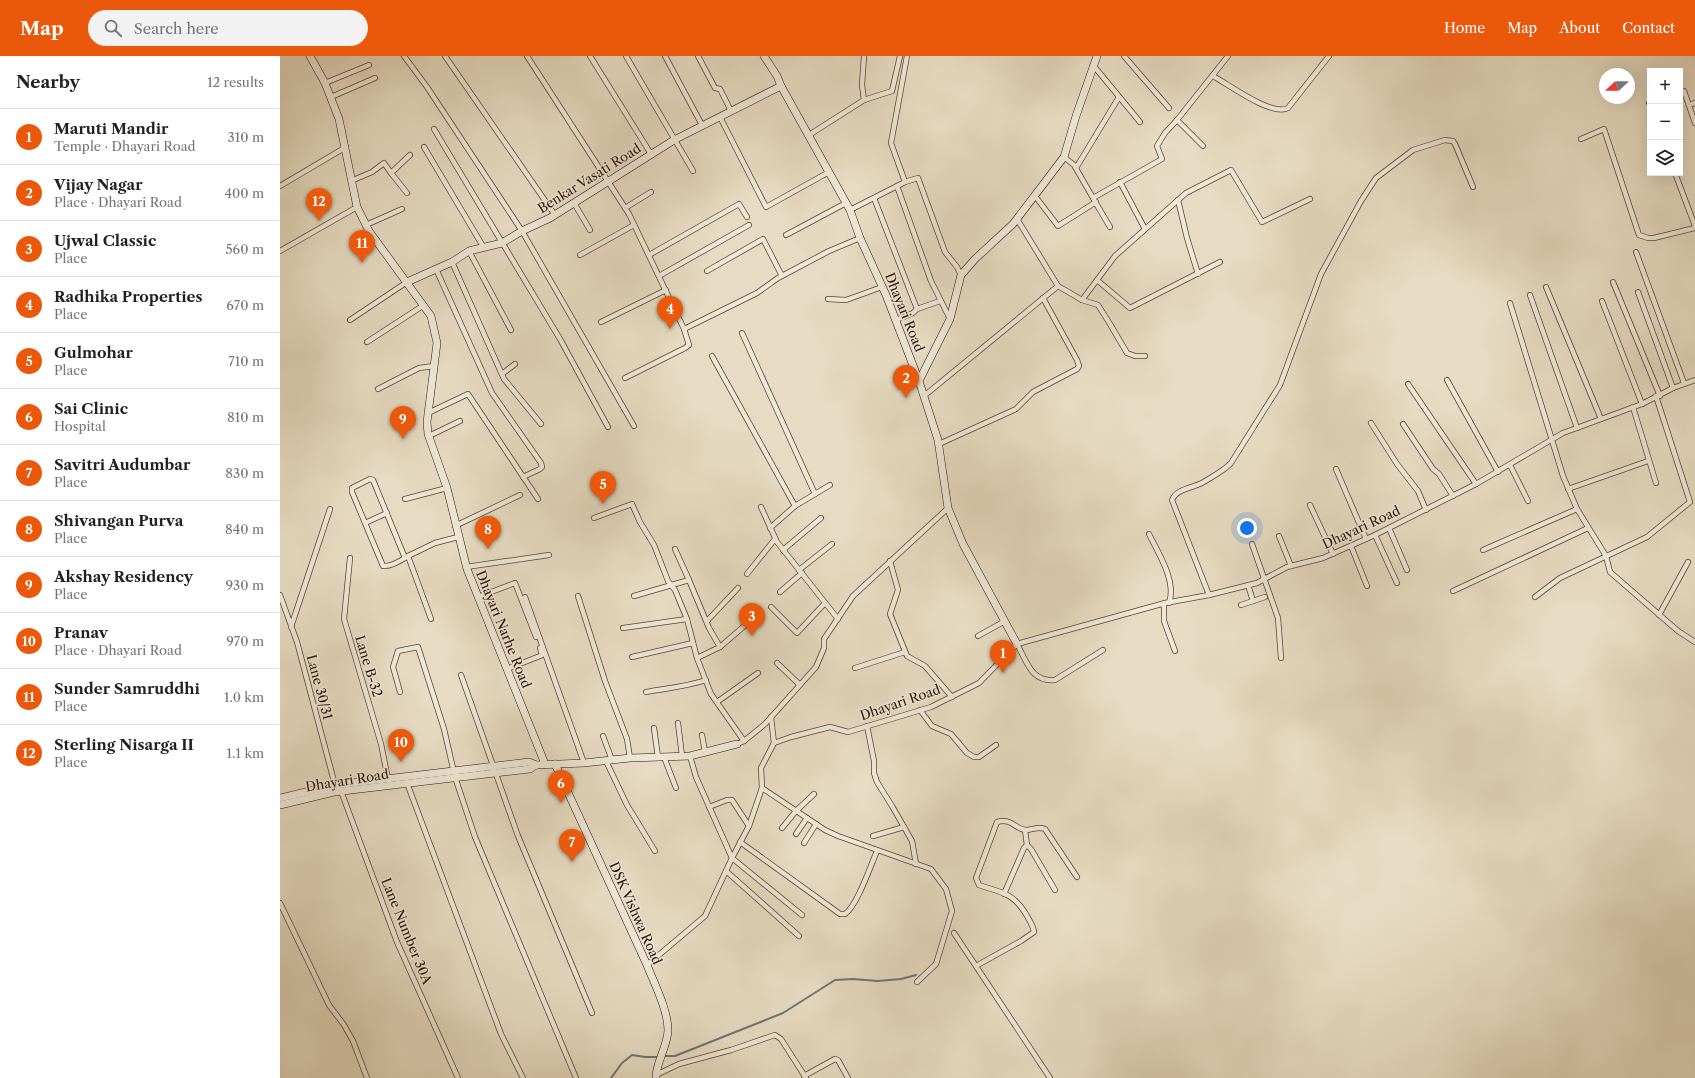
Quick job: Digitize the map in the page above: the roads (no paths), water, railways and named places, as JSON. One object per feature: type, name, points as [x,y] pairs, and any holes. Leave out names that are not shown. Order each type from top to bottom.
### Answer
[{"type":"street","name":"Dhayari Narhe Road","points":[[310,56],[325,82],[339,119],[346,147],[351,181],[357,207],[366,225],[431,316],[437,343],[427,422],[429,436],[447,488],[466,567],[545,764]]},
{"type":"street","points":[[404,56],[427,87],[522,231],[634,426]]},
{"type":"street","points":[[445,56],[555,215]]},
{"type":"street","points":[[527,56],[625,208],[666,290],[684,329],[689,345],[624,378]]},
{"type":"street","points":[[590,56],[651,154]]},
{"type":"street","points":[[626,56],[693,171]]},
{"type":"street","points":[[665,56],[702,125]]},
{"type":"street","points":[[698,56],[715,88],[720,89],[731,110]]},
{"type":"street","name":"Dhayari Road","points":[[764,56],[777,76],[781,86],[848,206],[860,238],[896,320],[924,396],[939,444],[948,508],[963,544],[1018,644]]},
{"type":"street","points":[[864,56],[862,85],[864,100]]},
{"type":"street","points":[[809,136],[864,100],[892,91],[900,56]]},
{"type":"street","points":[[905,182],[891,143],[907,56]]},
{"type":"street","points":[[919,381],[950,319],[961,275],[975,259],[1017,219],[1064,157],[1076,116],[1097,56]]},
{"type":"street","points":[[1124,56],[1170,108]]},
{"type":"street","points":[[1035,196],[1058,226],[1120,182],[1162,159],[1157,146],[1165,132],[1177,120],[1228,56]]},
{"type":"street","points":[[1213,76],[1266,107],[1284,109],[1288,108],[1329,56]]},
{"type":"street","points":[[325,82],[369,65]]},
{"type":"street","points":[[1094,65],[1140,122]]},
{"type":"street","points":[[331,98],[375,78]]},
{"type":"street","name":"Benkar Vasati Road","points":[[407,282],[452,262],[469,251],[502,243],[522,231],[555,215],[674,140],[781,86]]},
{"type":"street","points":[[1684,91],[1695,122]]},
{"type":"street","points":[[1076,168],[1119,97]]},
{"type":"street","points":[[1689,105],[1695,103]]},
{"type":"street","points":[[720,117],[766,207],[829,172]]},
{"type":"street","points":[[1177,120],[1203,146]]},
{"type":"street","points":[[434,129],[560,339],[608,427]]},
{"type":"street","points":[[1581,139],[1604,129],[1639,235],[1654,238],[1695,227],[1676,176]]},
{"type":"street","points":[[1209,595],[1172,500],[1176,494],[1201,483],[1225,469],[1231,463],[1280,385],[1321,274],[1361,201],[1376,178],[1409,152],[1445,140],[1453,141],[1455,144],[1473,187]]},
{"type":"street","points":[[280,186],[346,147]]},
{"type":"street","points":[[424,147],[484,248]]},
{"type":"street","points":[[391,173],[410,155]]},
{"type":"street","points":[[1064,157],[1076,168],[1110,227]]},
{"type":"street","points":[[351,181],[372,172],[384,163],[407,193]]},
{"type":"street","points":[[1082,300],[1116,256],[1186,193],[1231,170],[1262,222],[1310,199]]},
{"type":"street","points":[[786,235],[848,206],[874,198],[905,182],[918,178],[945,252],[957,267],[961,275]]},
{"type":"street","points":[[1120,182],[1145,230]]},
{"type":"street","points":[[897,186],[931,281],[950,319]]},
{"type":"street","points":[[625,208],[651,192]]},
{"type":"street","points":[[874,198],[917,309]]},
{"type":"street","points":[[1178,200],[1186,238],[1198,274]]},
{"type":"street","points":[[574,203],[590,230]]},
{"type":"street","points":[[649,255],[739,204],[747,217]]},
{"type":"street","points":[[280,251],[357,207]]},
{"type":"street","points":[[366,225],[402,210]]},
{"type":"street","points":[[1017,219],[1058,286],[1082,300],[1098,306],[1126,353],[1134,356],[1145,356]]},
{"type":"street","points":[[580,255],[634,225]]},
{"type":"street","points":[[659,276],[749,225]]},
{"type":"street","points":[[706,271],[763,238],[782,276]]},
{"type":"street","points":[[684,329],[757,293],[782,276],[829,251],[860,238]]},
{"type":"street","points":[[469,251],[511,330]]},
{"type":"street","points":[[1636,252],[1684,383]]},
{"type":"street","points":[[452,262],[504,379],[541,424]]},
{"type":"street","points":[[1098,280],[1130,308],[1220,262]]},
{"type":"street","points":[[436,269],[492,393],[541,463],[542,467],[540,469],[523,477]]},
{"type":"street","points":[[350,320],[407,282]]},
{"type":"street","points":[[1614,282],[1658,396],[1690,502]]},
{"type":"street","points":[[924,396],[1058,286]]},
{"type":"street","points":[[828,299],[846,300],[882,287]]},
{"type":"street","points":[[1546,287],[1601,419]]},
{"type":"street","points":[[601,322],[666,290]]},
{"type":"street","points":[[1638,292],[1673,388]]},
{"type":"street","points":[[1530,295],[1577,428]]},
{"type":"street","points":[[939,444],[1016,410],[1033,392],[1077,369],[1079,366],[1077,360],[1043,298]]},
{"type":"street","points":[[896,320],[913,313],[917,309],[940,301]]},
{"type":"street","points":[[1602,302],[1642,404]]},
{"type":"street","points":[[1510,303],[1568,490],[1577,509],[1606,556],[1610,572],[1678,631],[1695,642]]},
{"type":"street","points":[[367,342],[424,305]]},
{"type":"street","points":[[742,333],[815,494]]},
{"type":"street","points":[[712,356],[795,506]]},
{"type":"street","points":[[502,374],[515,364]]},
{"type":"street","points":[[378,389],[419,368],[434,366]]},
{"type":"street","points":[[1447,380],[1498,472]]},
{"type":"street","name":"Dhayari Road","points":[[774,743],[830,727],[848,732],[931,707],[979,683],[1018,644],[1164,604],[1248,585],[1291,566],[1323,558],[1426,510],[1498,472],[1552,440],[1577,428],[1642,404],[1684,383],[1695,380]]},
{"type":"street","points":[[1408,384],[1476,484]]},
{"type":"street","points":[[428,413],[468,394],[538,499]]},
{"type":"street","points":[[1633,407],[1648,461],[1656,483]]},
{"type":"street","points":[[429,436],[460,421]]},
{"type":"street","points":[[1372,423],[1397,464],[1418,491],[1426,510]]},
{"type":"street","points":[[1403,424],[1453,496]]},
{"type":"street","points":[[1568,490],[1648,461]]},
{"type":"street","points":[[1510,465],[1528,501]]},
{"type":"street","points":[[1336,470],[1366,539]]},
{"type":"street","points":[[431,619],[406,557],[373,480],[370,479],[352,488],[351,490],[383,566],[388,566],[406,557],[435,543],[458,537]]},
{"type":"street","points":[[770,528],[795,506],[830,485]]},
{"type":"street","points":[[405,499],[447,488]]},
{"type":"street","points":[[455,526],[520,495]]},
{"type":"street","points":[[1535,597],[1560,578],[1651,534],[1695,498]]},
{"type":"street","points":[[594,518],[632,504],[640,522],[654,545],[670,585],[675,590],[687,619],[697,658],[711,694],[741,742],[765,724],[816,667],[824,648],[824,639],[853,596],[948,508]]},
{"type":"street","points":[[1310,505],[1333,554]]},
{"type":"street","points":[[761,508],[775,539],[838,618]]},
{"type":"street","points":[[291,627],[330,509]]},
{"type":"street","points":[[1483,550],[1577,509]]},
{"type":"street","points":[[365,523],[387,514]]},
{"type":"street","points":[[783,550],[821,518]]},
{"type":"street","points":[[1389,528],[1407,570]]},
{"type":"street","points":[[1453,591],[1588,528]]},
{"type":"street","points":[[1149,534],[1170,579],[1172,596],[1169,603]]},
{"type":"street","points":[[1375,535],[1398,583]]},
{"type":"street","points":[[1278,536],[1291,566]]},
{"type":"street","points":[[747,574],[775,539]]},
{"type":"street","points":[[780,592],[832,544]]},
{"type":"street","points":[[1252,544],[1278,618],[1281,658]]},
{"type":"street","points":[[1351,546],[1367,586]]},
{"type":"street","points":[[675,549],[720,647]]},
{"type":"street","points":[[466,567],[549,555]]},
{"type":"street","name":"Lane B-32","points":[[350,558],[344,619],[381,744],[388,779]]},
{"type":"street","points":[[890,561],[898,590],[890,614],[907,656],[911,660],[925,666],[952,697]]},
{"type":"street","points":[[1660,616],[1688,562]]},
{"type":"street","points":[[634,596],[689,580]]},
{"type":"street","points":[[478,597],[512,584],[516,585],[542,655],[507,670]]},
{"type":"street","points":[[1248,585],[1253,601]]},
{"type":"street","points":[[707,621],[738,588]]},
{"type":"street","name":"Lane 30/31","points":[[280,595],[291,627],[335,786]]},
{"type":"street","points":[[578,596],[605,681],[627,739],[630,758]]},
{"type":"street","points":[[525,597],[584,763]]},
{"type":"street","points":[[1241,605],[1266,597]]},
{"type":"street","points":[[771,607],[797,633],[825,603]]},
{"type":"street","points":[[1164,604],[1164,621],[1175,651]]},
{"type":"street","points":[[697,658],[720,647],[757,615]]},
{"type":"street","points":[[623,628],[687,619]]},
{"type":"street","points":[[978,636],[1005,621]]},
{"type":"street","points":[[632,657],[693,643]]},
{"type":"street","points":[[1018,644],[1032,674],[1047,681],[1055,680],[1103,650]]},
{"type":"street","points":[[400,692],[394,667],[398,651],[418,647],[444,729],[454,774],[475,838],[576,1078]]},
{"type":"street","points":[[855,668],[906,652]]},
{"type":"street","points":[[777,663],[800,685]]},
{"type":"street","points":[[717,702],[758,672]]},
{"type":"street","points":[[461,675],[518,836],[592,1013]]},
{"type":"street","points":[[646,692],[675,686],[691,685],[706,680]]},
{"type":"street","points":[[920,710],[932,726],[951,734],[970,755],[979,757],[996,745]]},
{"type":"street","points":[[647,965],[705,916],[732,858],[749,826],[762,788],[761,768],[774,743],[771,717]]},
{"type":"street","points":[[678,723],[682,756]]},
{"type":"street","points":[[867,726],[874,761],[874,773],[877,782],[912,841],[916,864]]},
{"type":"street","points":[[654,728],[661,757],[676,788]]},
{"type":"street","points":[[702,735],[705,752]]},
{"type":"street","points":[[603,736],[609,760],[627,805],[655,852]]},
{"type":"street","name":"Dhayari Road","points":[[280,798],[335,786],[388,779],[530,768],[536,764],[584,763],[630,758],[690,756],[741,742]]},
{"type":"street","points":[[690,756],[696,777],[732,858],[802,915]]},
{"type":"street","name":"DSK Vishwa Road","points":[[555,764],[647,965],[666,1018],[668,1030],[657,1074]]},
{"type":"street","name":"Dhayari Road","points":[[280,805],[341,791],[407,783],[454,774]]},
{"type":"street","points":[[407,783],[501,1034],[523,1078]]},
{"type":"street","points":[[762,788],[816,824],[838,836],[931,869],[946,889],[952,911],[936,964],[917,982]]},
{"type":"street","name":"Lane Number 30A","points":[[341,791],[397,942],[458,1078]]},
{"type":"street","points":[[782,828],[796,811],[814,794]]},
{"type":"street","points":[[709,807],[727,800],[732,800],[749,826]]},
{"type":"street","points":[[796,834],[808,818]]},
{"type":"street","points":[[976,966],[1022,941],[1034,932],[1032,925],[1020,905],[1012,896],[979,884],[976,878],[997,822],[1008,821],[1025,830],[1040,827],[1045,828],[1077,877]]},
{"type":"street","points":[[804,843],[816,824]]},
{"type":"street","points":[[873,836],[904,827]]},
{"type":"street","points":[[1025,830],[1027,845],[1031,849],[1055,890]]},
{"type":"street","points":[[740,842],[840,914],[849,912],[877,851]]},
{"type":"street","points":[[1004,894],[1024,848],[1027,845]]},
{"type":"street","points":[[726,871],[799,936]]},
{"type":"street","points":[[280,903],[329,1005],[344,1025],[353,1041],[367,1078]]},
{"type":"street","points":[[954,933],[1050,1078]]},
{"type":"street","points":[[657,1074],[679,1064],[775,1036],[781,1039],[805,1077],[835,1059],[838,1060],[848,1078]]},
{"type":"waterway","points":[[663,1056],[675,1056],[783,1013],[835,980],[853,979],[878,981],[901,979],[916,975]]},
{"type":"waterway","points":[[611,1078],[622,1063],[632,1055],[659,1057]]},
{"type":"place","name":"Sterling Nisarga II","points":[[319,221]]},
{"type":"place","name":"Sunder Samruddhi","points":[[362,263]]},
{"type":"place","name":"Radhika Properties","points":[[670,329]]},
{"type":"place","name":"Vijay Nagar","points":[[906,398]]},
{"type":"place","name":"Akshay Residency","points":[[403,439]]},
{"type":"place","name":"Gulmohar","points":[[603,504]]},
{"type":"place","name":"Shivangan Purva","points":[[488,549]]},
{"type":"place","name":"Ujwal Classic","points":[[752,636]]},
{"type":"place","name":"Maruti Mandir","points":[[1003,673]]},
{"type":"place","name":"Pranav","points":[[401,762]]},
{"type":"place","name":"Sai Clinic","points":[[561,803]]},
{"type":"place","name":"Savitri Audumbar","points":[[572,862]]}]
